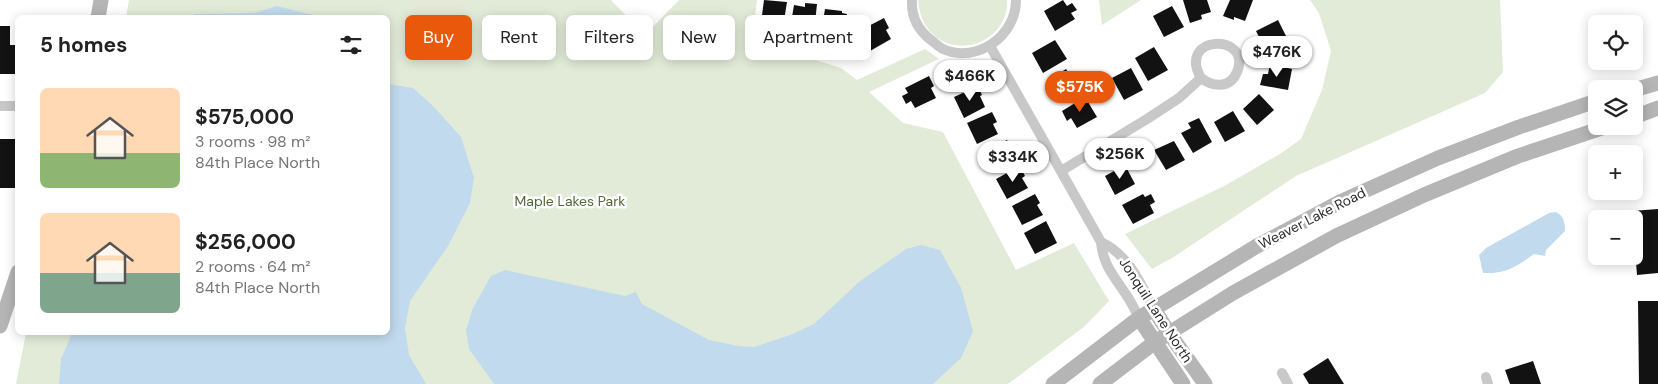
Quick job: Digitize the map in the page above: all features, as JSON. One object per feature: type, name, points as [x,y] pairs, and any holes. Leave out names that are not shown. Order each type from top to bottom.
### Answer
[{"type":"main road","points":[[98,15],[101,0]]},
{"type":"main road","points":[[1643,87],[1658,83]]},
{"type":"main road","name":"Weaver Lake Road","points":[[1053,384],[1154,309],[1257,246],[1342,200],[1438,158],[1519,127],[1588,105]]},
{"type":"main road","points":[[1643,114],[1658,108]]},
{"type":"main road","name":"Weaver Lake Road","points":[[1100,384],[1155,342],[1233,293],[1336,236],[1424,195],[1518,156],[1588,133]]},
{"type":"main road","points":[[0,326],[15,281]]},
{"type":"main road","name":"Jonquil Lane North","points":[[1154,309],[1168,334],[1181,348],[1205,384]]},
{"type":"main road","name":"Jonquil Lane North","points":[[1140,318],[1183,384]]},
{"type":"street","points":[[912,0],[911,7],[921,32],[942,48],[966,53],[990,46],[1004,35],[1012,20],[1016,0]]},
{"type":"street","points":[[1221,43],[1228,45],[1235,51],[1238,58],[1238,70],[1235,77],[1229,82],[1223,85],[1216,85],[1201,78],[1196,63],[1201,50],[1208,45],[1221,43]]},
{"type":"street","name":"Jonquil Lane North","points":[[990,46],[1101,242],[1102,253],[1108,269],[1140,318]]},
{"type":"street","points":[[1061,171],[1147,120],[1179,98],[1201,78]]},
{"type":"street","points":[[0,106],[15,106]]},
{"type":"street","name":"Jonquil Lane North","points":[[1101,242],[1113,247],[1123,257],[1154,309]]},
{"type":"street","points":[[1282,373],[1288,384]]},
{"type":"green space","name":"Maple Lakes Park","points":[[129,0],[611,0],[626,15],[566,15],[566,60],[653,60],[653,27],[663,16],[663,60],[735,60],[735,15],[664,15],[679,0],[757,0],[755,15],[745,15],[745,60],[816,60],[841,68],[857,80],[925,49],[939,59],[869,92],[903,123],[943,132],[1016,270],[1074,243],[1109,301],[1085,326],[1008,384],[16,384],[26,335],[390,335],[390,15],[126,15]]},
{"type":"green space","points":[[918,0],[1007,0],[1005,15],[999,28],[989,37],[963,46],[949,44],[936,37],[924,23]]},
{"type":"green space","points":[[1099,0],[1141,0],[1102,25]]},
{"type":"green space","points":[[1310,0],[1500,0],[1503,72],[1485,93],[1296,176],[1172,258],[1152,269],[1125,234],[1226,185],[1280,154],[1301,139],[1322,90],[1331,51],[1319,13]]},
{"type":"water","points":[[277,6],[313,15],[193,15],[196,14],[254,13]]},
{"type":"water","points":[[390,84],[413,88],[434,107],[461,137],[474,178],[470,203],[448,246],[410,301],[405,328],[409,355],[426,384],[59,384],[61,359],[71,335],[390,335]]},
{"type":"water","points":[[1556,212],[1564,220],[1565,231],[1546,250],[1545,256],[1534,254],[1510,269],[1483,273],[1479,255],[1486,248],[1549,213]]},
{"type":"water","points":[[921,245],[940,250],[961,288],[973,331],[961,358],[933,384],[494,384],[469,349],[466,330],[473,308],[491,276],[505,270],[625,296],[636,292],[642,304],[709,340],[754,347],[793,334],[814,324],[859,282],[906,249]]},
{"type":"building","points":[[764,0],[787,2],[785,15],[762,15]]},
{"type":"building","points":[[1063,0],[1067,6],[1072,3],[1077,10],[1071,13],[1075,19],[1055,31],[1044,11]]},
{"type":"building","points":[[1183,0],[1207,0],[1211,12],[1201,15],[1202,19],[1190,23]]},
{"type":"building","points":[[1230,0],[1253,0],[1245,21],[1223,16]]},
{"type":"building","points":[[805,3],[817,4],[816,15],[792,15],[794,5],[805,7]]},
{"type":"building","points":[[1172,6],[1184,27],[1164,37],[1153,16]]},
{"type":"building","points":[[825,9],[842,11],[842,13],[847,14],[847,15],[824,15]]},
{"type":"building","points":[[884,18],[889,28],[886,30],[891,39],[871,50],[871,25]]},
{"type":"building","points":[[1278,20],[1288,40],[1266,51],[1256,31]]},
{"type":"building","points":[[0,26],[10,26],[10,45],[15,45],[15,74],[0,74]]},
{"type":"building","points":[[1055,40],[1067,59],[1043,73],[1032,53]]},
{"type":"building","points":[[1154,47],[1168,70],[1148,81],[1135,58]]},
{"type":"building","points":[[1270,64],[1292,69],[1288,90],[1260,85],[1263,74],[1268,74]]},
{"type":"building","points":[[1131,68],[1143,90],[1124,100],[1112,78]]},
{"type":"building","points":[[1066,69],[1078,88],[1059,100],[1047,81]]},
{"type":"building","points":[[929,76],[934,86],[931,88],[936,98],[915,108],[911,101],[906,104],[902,96],[908,93],[905,88]]},
{"type":"building","points":[[978,86],[985,107],[964,118],[954,97]]},
{"type":"building","points":[[1259,94],[1274,110],[1257,125],[1243,109]]},
{"type":"building","points":[[1085,97],[1097,117],[1077,128],[1071,118],[1067,121],[1062,111]]},
{"type":"building","points":[[1233,111],[1245,131],[1225,142],[1214,122]]},
{"type":"building","points":[[992,112],[997,122],[993,124],[998,134],[977,144],[967,123]]},
{"type":"building","points":[[1199,118],[1212,142],[1193,153],[1181,133],[1191,128],[1188,123]]},
{"type":"building","points":[[0,139],[15,139],[15,188],[0,188]]},
{"type":"building","points":[[1007,140],[1012,150],[1009,151],[1015,161],[994,172],[983,152]]},
{"type":"building","points":[[1174,141],[1185,160],[1166,170],[1154,150]]},
{"type":"building","points":[[1125,165],[1135,184],[1115,195],[1105,176]]},
{"type":"building","points":[[1020,166],[1025,176],[1022,178],[1028,188],[1007,199],[996,179]]},
{"type":"building","points":[[1035,194],[1040,203],[1037,205],[1043,215],[1022,225],[1012,206]]},
{"type":"building","points":[[1143,194],[1145,197],[1151,194],[1155,202],[1150,205],[1154,213],[1133,224],[1122,205]]},
{"type":"building","points":[[1658,209],[1658,273],[1637,275],[1636,265],[1643,265],[1643,210]]},
{"type":"building","points":[[1046,221],[1057,243],[1035,254],[1024,233]]},
{"type":"building","points":[[1638,301],[1658,301],[1658,384],[1639,384]]},
{"type":"building","points":[[1328,358],[1344,384],[1309,384],[1303,374]]},
{"type":"building","points":[[1533,361],[1541,384],[1510,384],[1505,370]]}]
